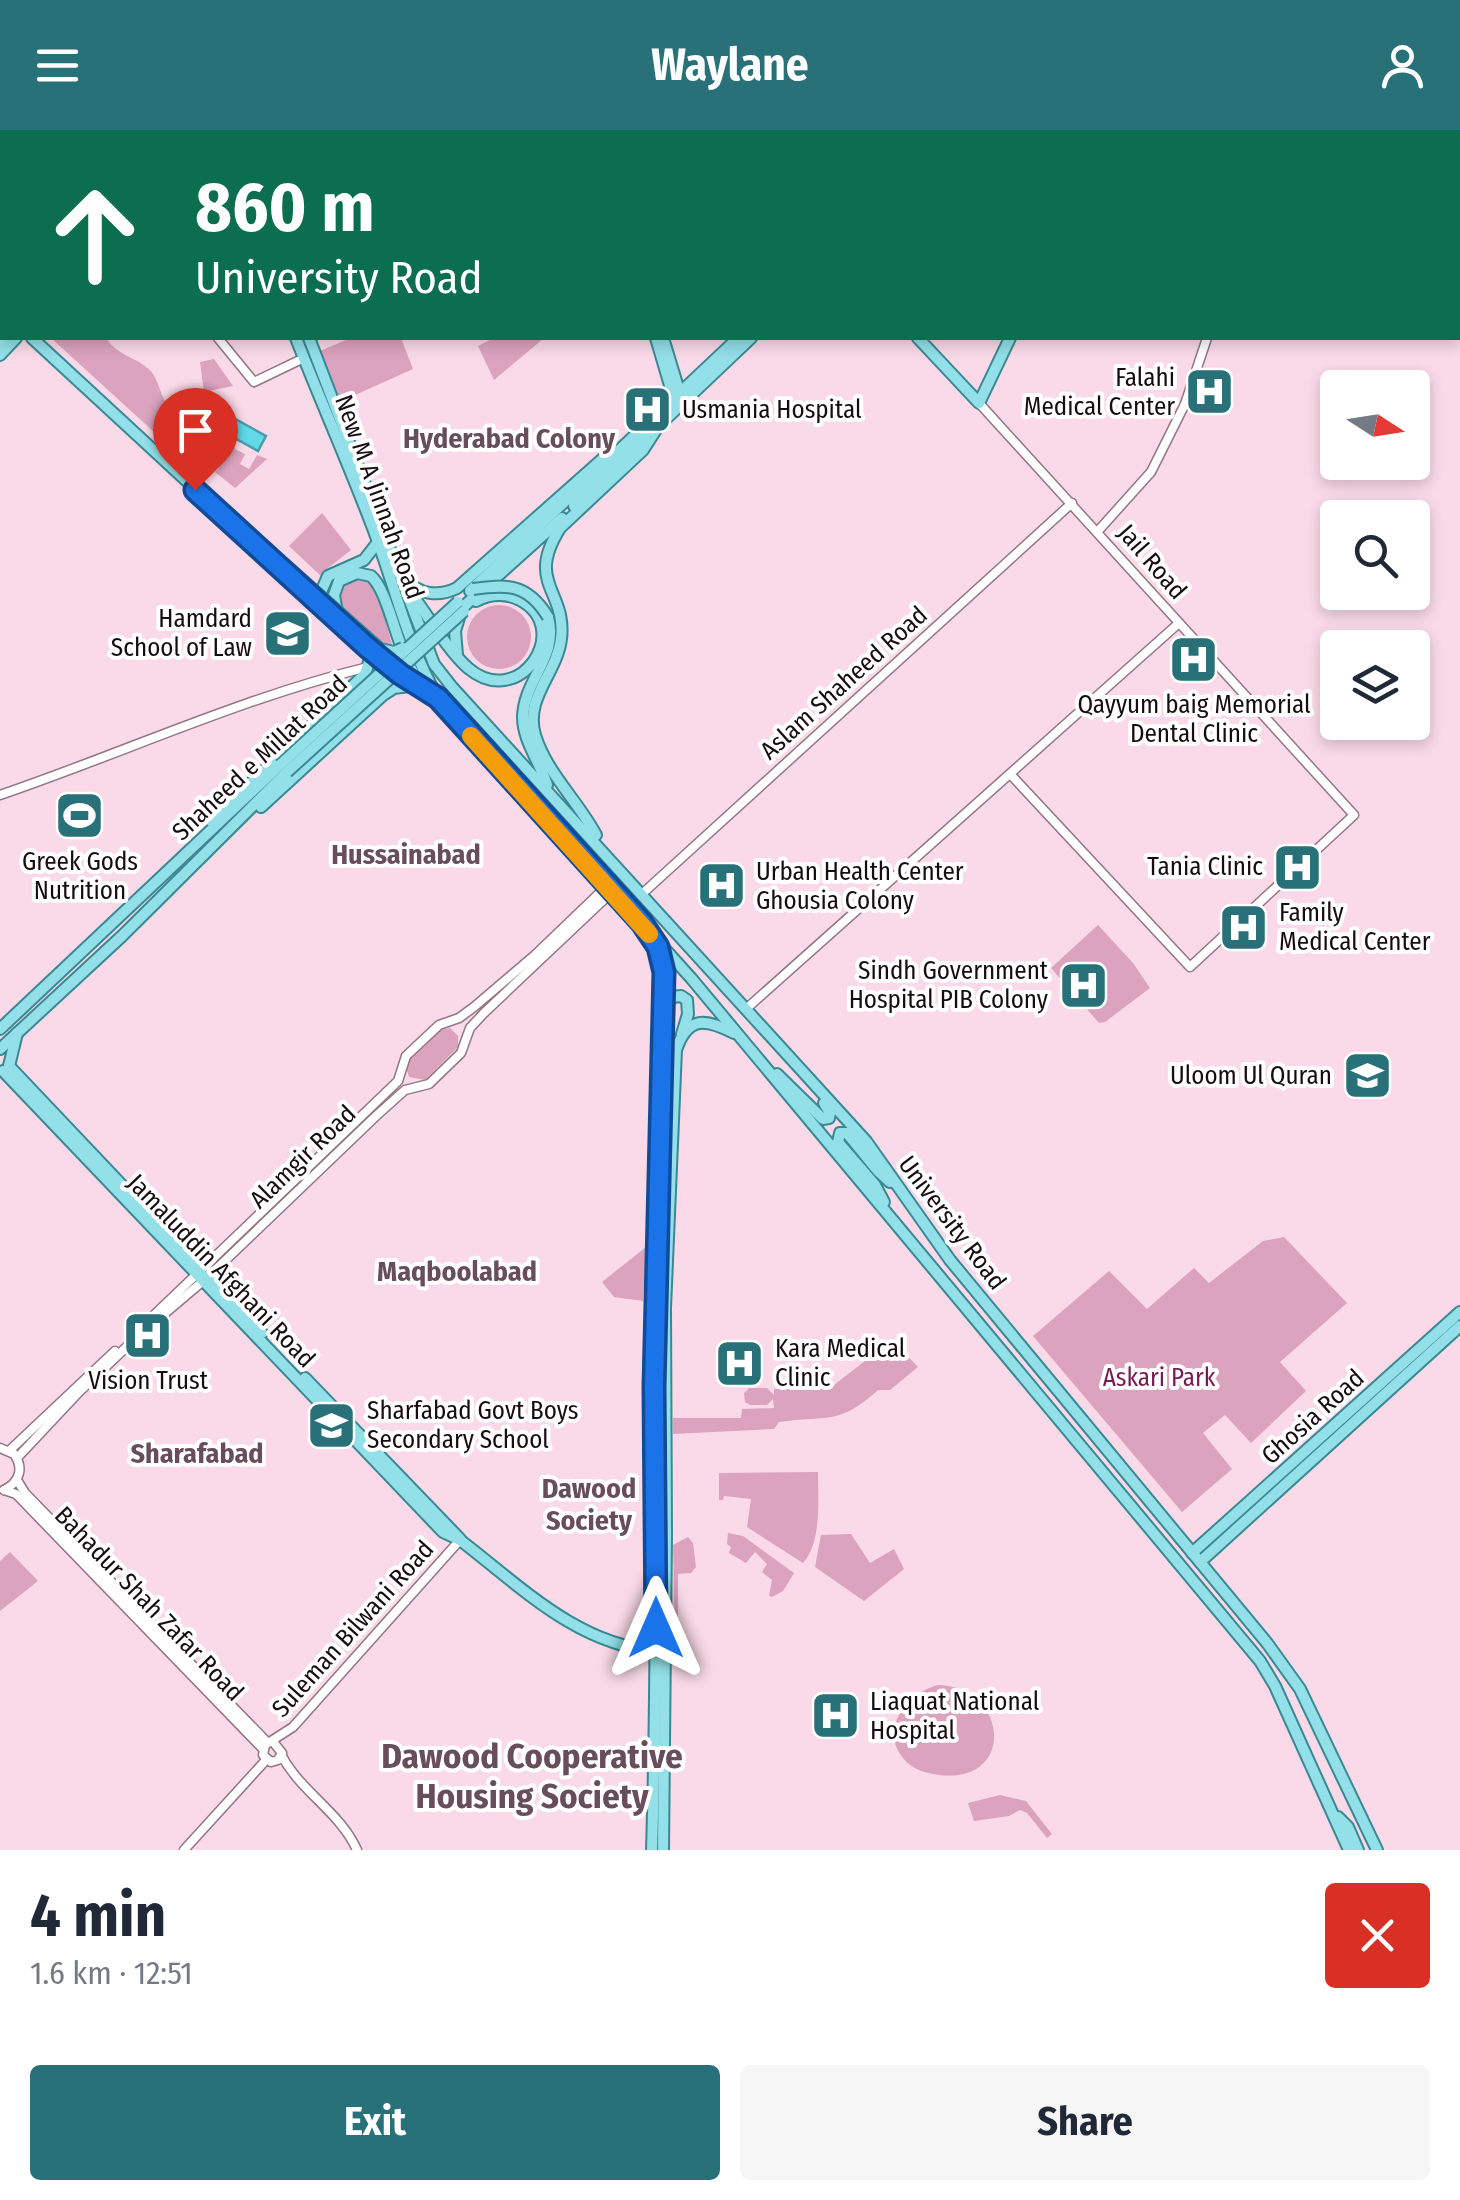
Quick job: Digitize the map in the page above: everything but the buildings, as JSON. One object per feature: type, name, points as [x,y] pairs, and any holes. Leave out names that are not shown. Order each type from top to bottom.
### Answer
[{"type":"main road","points":[[38,340],[283,563],[367,647],[438,698]]},
{"type":"main road","points":[[38,340],[331,610],[387,652],[416,642]]},
{"type":"main road","name":"New M A Jinnah Road","points":[[297,340],[378,542],[422,672]]},
{"type":"main road","name":"New M A Jinnah Road","points":[[310,340],[434,664]]},
{"type":"main road","points":[[657,340],[677,398]]},
{"type":"main road","points":[[664,340],[677,398]]},
{"type":"main road","points":[[457,655],[456,631],[462,608],[736,340]]},
{"type":"main road","points":[[677,398],[748,340]]},
{"type":"main road","name":"Jail Road","points":[[920,340],[977,401]]},
{"type":"main road","points":[[977,401],[1005,340]]},
{"type":"main road","points":[[398,566],[410,584],[421,590],[440,594],[457,588],[649,415],[659,419]]},
{"type":"main road","points":[[603,849],[587,818],[553,771],[535,734],[534,702],[554,663],[562,633],[561,618],[544,568],[560,528],[643,450],[659,419]]},
{"type":"main road","name":"Shaheed e Millat Road","points":[[0,1049],[215,845],[284,769],[416,642],[659,419]]},
{"type":"main road","points":[[331,610],[322,592],[328,576],[364,560],[378,542]]},
{"type":"main road","points":[[331,610],[339,581],[350,574],[362,573],[377,582],[410,668],[422,686]]},
{"type":"main road","points":[[473,589],[498,585],[523,591],[534,597],[548,617],[552,639],[549,652],[528,692],[523,716],[527,740],[541,764],[547,788]]},
{"type":"main road","points":[[408,589],[457,655]]},
{"type":"main road","name":"Shaheed e Millat Road","points":[[2,1026],[479,598],[516,598],[536,614],[542,633],[540,647],[528,670],[504,680],[479,675],[457,655]]},
{"type":"main road","points":[[158,882],[178,855],[354,686],[368,666],[367,647]]},
{"type":"main road","name":"University Road","points":[[434,664],[866,1141],[950,1260],[1292,1678],[1375,1850]]},
{"type":"main road","name":"University Road","points":[[422,672],[438,698],[764,1064],[1260,1661],[1276,1686],[1350,1850]]},
{"type":"main road","points":[[354,686],[372,685],[383,695]]},
{"type":"main road","points":[[215,845],[237,830],[383,695],[394,688],[422,686]]},
{"type":"main road","points":[[476,740],[489,727]]},
{"type":"main road","points":[[642,923],[658,947],[664,972],[654,1387],[661,1531],[656,1650],[658,1848]]},
{"type":"main road","points":[[658,1848],[665,1288],[675,1069],[688,1014],[687,1000],[672,996],[662,1016]]},
{"type":"main road","points":[[681,1036],[693,1024],[704,1021],[740,1036]]},
{"type":"main road","points":[[4,1069],[18,1032]]},
{"type":"main road","points":[[764,1064],[791,1084],[818,1116],[828,1118],[830,1109],[814,1092],[805,1074]]},
{"type":"main road","name":"Jamaluddin Afghani Road","points":[[4,1069],[204,1276],[442,1532],[460,1540],[574,1626],[600,1639],[638,1650],[656,1650]]},
{"type":"main road","points":[[891,1216],[875,1185],[838,1142],[840,1133],[847,1134],[878,1171],[904,1192]]},
{"type":"main road","name":"Ghosia Road","points":[[1196,1557],[1418,1357],[1460,1312]]},
{"type":"main road","points":[[1418,1357],[1460,1326]]},
{"type":"main road","points":[[1276,1686],[1292,1678]]},
{"type":"main road","points":[[1333,1811],[1348,1827],[1358,1850]]},
{"type":"street","points":[[220,340],[254,382],[304,358]]},
{"type":"street","points":[[1098,531],[1150,472],[1184,404],[1206,340]]},
{"type":"street","name":"Jail Road","points":[[977,401],[1354,815],[1190,967],[1012,775]]},
{"type":"street","name":"Aslam Shaheed Road","points":[[643,893],[1072,503]]},
{"type":"street","points":[[746,1009],[1179,622]]},
{"type":"street","points":[[0,795],[261,698],[368,666]]},
{"type":"street","name":"Alamgir Road","points":[[204,1276],[398,1081],[406,1056],[439,1025],[459,1018],[490,994],[610,888]]},
{"type":"street","name":"Alamgir Road","points":[[9,1452],[390,1103],[413,1086],[429,1084],[461,1053],[464,1039],[484,1013],[610,888]]},
{"type":"street","points":[[448,1022],[457,1026],[464,1039]]},
{"type":"street","points":[[402,1072],[413,1086]]},
{"type":"street","points":[[2,1490],[17,1480],[20,1468],[9,1452]]},
{"type":"street","name":"Bahadur Shah Zafar Road","points":[[17,1480],[25,1493],[269,1745]]},
{"type":"street","name":"Bahadur Shah Zafar Road","points":[[2,1490],[16,1494],[269,1745]]},
{"type":"street","name":"Suleman Bilwani Road","points":[[269,1745],[293,1727],[460,1540]]},
{"type":"street","points":[[184,1850],[276,1758],[293,1727]]},
{"type":"street","points":[[269,1745],[276,1758]]},
{"type":"street","points":[[269,1745],[276,1758],[333,1812],[358,1850]]},
{"type":"green space","points":[[53,340],[108,340],[117,350],[143,364],[156,379],[173,412],[154,432]]},
{"type":"green space","points":[[346,340],[402,340],[413,369],[335,404],[315,353]]},
{"type":"green space","points":[[490,340],[542,340],[494,380],[478,346]]},
{"type":"green space","points":[[214,359],[233,386],[204,392],[200,362]]},
{"type":"green space","points":[[216,408],[227,414],[219,431],[245,454],[240,464],[249,469],[257,455],[267,459],[235,488],[215,472],[219,468],[203,452],[205,445],[194,434],[186,439],[177,430]]},
{"type":"green space","points":[[322,513],[351,550],[322,577],[289,546]]},
{"type":"green space","points":[[351,578],[368,581],[378,593],[393,648],[384,647],[339,606],[342,585]]},
{"type":"green space","points":[[499,605],[522,614],[531,637],[522,660],[499,669],[476,660],[467,637],[476,614]]},
{"type":"green space","points":[[1098,925],[1150,988],[1099,1023],[1051,968]]},
{"type":"green space","points":[[450,1028],[458,1036],[458,1047],[425,1080],[409,1077],[409,1060],[440,1030]]},
{"type":"green space","name":"Askari Park","points":[[1284,1237],[1347,1303],[1280,1362],[1306,1391],[1251,1443],[1225,1415],[1203,1433],[1232,1469],[1182,1512],[1033,1336],[1109,1271],[1147,1309],[1194,1268],[1209,1283],[1263,1241]]},
{"type":"green space","points":[[646,1247],[643,1301],[614,1297],[602,1282]]},
{"type":"green space","points":[[892,1340],[918,1367],[890,1390],[878,1390],[842,1414],[779,1422],[774,1429],[673,1434],[673,1418],[741,1418],[742,1409],[774,1408],[773,1399],[767,1405],[745,1402],[744,1393],[749,1388],[767,1388],[774,1395],[774,1389],[834,1385]]},
{"type":"green space","points":[[818,1472],[816,1532],[803,1563],[747,1527],[751,1499],[724,1496],[719,1500],[719,1473]]},
{"type":"green space","points":[[728,1533],[743,1536],[794,1573],[783,1591],[769,1596],[772,1580],[762,1572],[767,1564],[755,1552],[746,1563],[729,1553]]},
{"type":"green space","points":[[851,1534],[870,1563],[894,1549],[904,1569],[864,1601],[815,1567],[821,1535]]},
{"type":"green space","points":[[688,1537],[693,1543],[696,1567],[691,1573],[678,1574],[678,1641],[673,1545]]},
{"type":"green space","points":[[10,1552],[38,1581],[0,1611],[0,1561]]},
{"type":"green space","points":[[939,1685],[962,1690],[979,1702],[990,1717],[994,1735],[991,1751],[981,1765],[964,1774],[939,1775],[917,1769],[904,1759],[895,1743],[896,1721],[901,1711],[918,1694]]},
{"type":"green space","points":[[1000,1795],[1026,1801],[1052,1834],[1047,1838],[1020,1810],[1009,1816],[974,1821],[968,1803]]},
{"type":"water","points":[[230,416],[266,436],[258,451],[222,431]]},
{"type":"slow traffic","points":[[471,736],[649,934]]},
{"type":"place","name":"Falahi Medical Center","points":[[1210,392]]},
{"type":"place","name":"Usmania Hospital","points":[[647,410]]},
{"type":"place","name":"Hamdard School of Law","points":[[287,633]]},
{"type":"place","name":"Qayyum baig Memorial Dental Clinic","points":[[1194,659]]},
{"type":"place","name":"Greek Gods Nutrition","points":[[80,816]]},
{"type":"place","name":"Tania Clinic","points":[[1298,867]]},
{"type":"place","name":"Urban Health Center Ghousia Colony","points":[[721,886]]},
{"type":"place","name":"Family Medical Center","points":[[1244,927]]},
{"type":"place","name":"Sindh Government Hospital PIB Colony","points":[[1083,985]]},
{"type":"place","name":"Uloom Ul Quran","points":[[1367,1076]]},
{"type":"place","name":"Vision Trust","points":[[148,1335]]},
{"type":"place","name":"Kara Medical Clinic","points":[[740,1363]]},
{"type":"place","name":"Sharfabad Govt Boys Secondary School","points":[[332,1425]]},
{"type":"place","name":"Liaquat National Hospital","points":[[835,1716]]},
{"type":"district","name":"Hyderabad Colony","points":[[509,438]]},
{"type":"district","name":"Hussainabad","points":[[406,854]]},
{"type":"district","name":"Maqboolabad","points":[[457,1271]]},
{"type":"district","name":"Sharafabad","points":[[197,1453]]},
{"type":"district","name":"Dawood Society","points":[[589,1504]]},
{"type":"district","name":"Dawood Cooperative Housing Society","points":[[532,1776]]},
{"type":"route","points":[[195,490],[367,647],[438,698],[642,923],[658,947],[664,972],[654,1387],[656,1628]]}]
